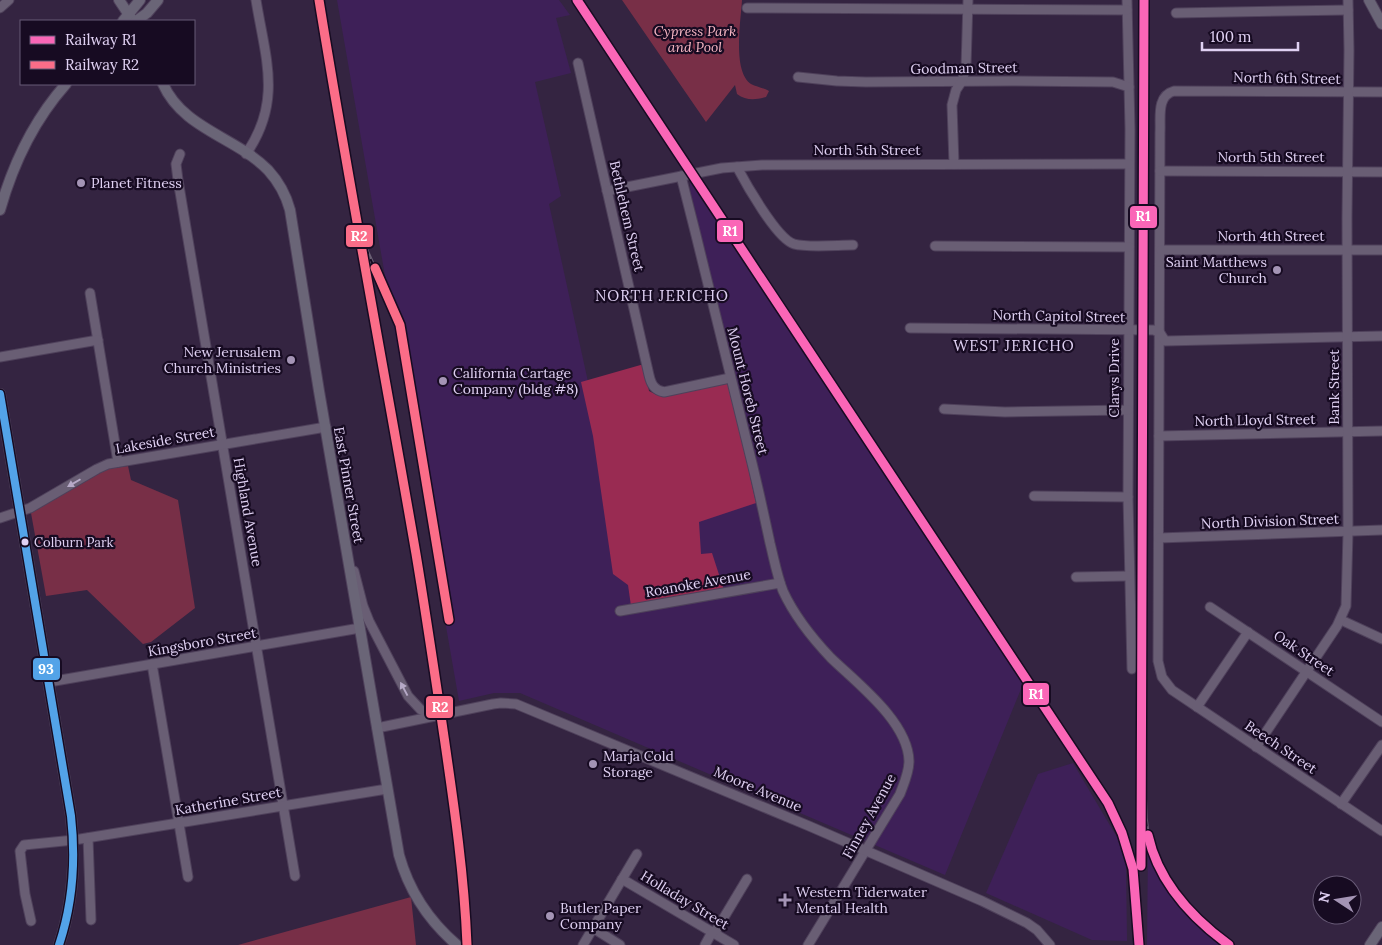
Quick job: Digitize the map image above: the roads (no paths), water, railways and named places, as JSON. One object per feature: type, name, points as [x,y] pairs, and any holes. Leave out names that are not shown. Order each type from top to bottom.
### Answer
[{"type":"main road","points":[[118,0],[130,19]]},
{"type":"main road","points":[[130,19],[140,0]]},
{"type":"main road","points":[[130,19],[147,13],[158,0]]},
{"type":"main road","points":[[1369,0],[1379,14],[1382,24]]},
{"type":"main road","points":[[0,210],[13,170],[23,150],[40,118],[65,85]]},
{"type":"main road","name":"East Pinner Street","points":[[164,85],[171,99],[190,119],[259,162],[276,179],[287,199],[399,855],[406,877],[416,897],[445,934],[457,945]]},
{"type":"main road","points":[[0,394],[5,452],[20,512],[74,840],[70,899],[58,945]]},
{"type":"main road","points":[[1370,945],[1382,929]]},
{"type":"street","points":[[0,8],[9,0]]},
{"type":"street","points":[[246,154],[260,131],[268,101],[267,62],[256,0]]},
{"type":"street","name":"Clarys Drive","points":[[1128,0],[1130,164],[1128,497],[1132,669]]},
{"type":"street","name":"Bank Street","points":[[1256,747],[1341,620],[1346,606],[1348,532],[1348,0]]},
{"type":"street","points":[[954,164],[952,105],[966,67],[968,5]]},
{"type":"street","points":[[747,8],[968,5],[1127,10]]},
{"type":"street","points":[[1176,13],[1348,10]]},
{"type":"street","name":"Bethlehem Street","points":[[578,63],[649,375],[655,389],[664,392],[730,378]]},
{"type":"street","name":"Goodman Street","points":[[798,76],[837,81],[866,82],[1113,82],[1129,87]]},
{"type":"street","name":"North 6th Street","points":[[1166,683],[1159,670],[1158,660],[1160,171],[1161,104],[1163,98],[1169,92],[1191,91],[1382,92]]},
{"type":"street","name":"Highland Avenue","points":[[180,154],[176,164],[178,180],[295,876]]},
{"type":"street","name":"North 5th Street","points":[[607,191],[737,166],[1130,164]]},
{"type":"street","points":[[737,166],[762,207],[788,241],[799,245],[853,245]]},
{"type":"street","name":"North 5th Street","points":[[1160,171],[1382,172]]},
{"type":"street","name":"Mount Horeb Street","points":[[681,176],[752,460],[780,583]]},
{"type":"street","points":[[936,246],[1129,247]]},
{"type":"street","name":"North 4th Street","points":[[1161,250],[1382,250]]},
{"type":"street","points":[[90,293],[118,462]]},
{"type":"street","name":"North Capitol Street","points":[[910,328],[1154,330],[1160,333],[1165,341],[1382,336]]},
{"type":"street","points":[[0,357],[98,340]]},
{"type":"street","points":[[944,409],[1005,412],[1128,410]]},
{"type":"street","name":"Lakeside Street","points":[[0,518],[20,512],[63,490],[97,469],[118,462],[326,427]]},
{"type":"street","name":"North Lloyd Street","points":[[1159,436],[1382,430]]},
{"type":"street","points":[[1034,496],[1128,497]]},
{"type":"street","points":[[342,520],[363,606],[388,659],[411,701],[421,710],[441,716]]},
{"type":"street","name":"North Division Street","points":[[1158,538],[1382,530]]},
{"type":"street","points":[[1076,577],[1130,576]]},
{"type":"street","name":"Roanoke Avenue","points":[[620,611],[780,583]]},
{"type":"street","name":"Finney Avenue","points":[[780,583],[790,605],[821,646],[895,724],[905,741],[908,760],[907,777],[893,806],[808,945]]},
{"type":"street","name":"Oak Street","points":[[1210,607],[1382,722]]},
{"type":"street","points":[[1341,620],[1382,639]]},
{"type":"street","name":"Kingsboro Street","points":[[49,682],[360,628]]},
{"type":"street","points":[[1197,707],[1248,632]]},
{"type":"street","points":[[152,664],[188,877]]},
{"type":"street","name":"Beech Street","points":[[1166,683],[1172,690],[1382,831]]},
{"type":"street","name":"Moore Avenue","points":[[377,728],[501,703],[516,704],[809,826],[1018,918],[1037,930],[1050,945]]},
{"type":"street","points":[[1341,804],[1382,745]]},
{"type":"street","name":"Katherine Street","points":[[31,921],[23,876],[20,851],[22,847],[387,789]]},
{"type":"street","points":[[88,838],[90,920]]},
{"type":"street","points":[[583,945],[637,854]]},
{"type":"street","name":"Holladay Street","points":[[622,879],[734,945]]},
{"type":"street","points":[[705,945],[747,879]]},
{"type":"street","points":[[593,928],[620,945]]},
{"type":"railway","points":[[319,0],[426,615],[457,830],[467,945]]},
{"type":"railway","points":[[577,0],[1108,803],[1122,833],[1133,869],[1139,945]]},
{"type":"railway","points":[[366,249],[400,325],[449,620]]},
{"type":"railway","points":[[1145,799],[1148,837],[1160,869],[1190,911],[1229,945]]},
{"type":"rail line","name":"R2","points":[[319,0],[426,615],[457,830],[467,945]]},
{"type":"rail line","name":"R1","points":[[577,0],[1108,803],[1122,833],[1133,869],[1139,945]]},
{"type":"rail line","name":"R1","points":[[1141,866],[1144,0]]},
{"type":"rail line","name":"R2","points":[[375,268],[400,325],[449,620]]},
{"type":"rail line","name":"R1","points":[[1148,835],[1160,868],[1178,897],[1202,923],[1229,945]]},
{"type":"place","name":"Planet Fitness","points":[[81,183]]},
{"type":"place","name":"Saint Matthews Church","points":[[1277,270]]},
{"type":"place","name":"New Jerusalem Church Ministries","points":[[291,360]]},
{"type":"place","name":"California Cartage Company (bldg #8)","points":[[443,381]]},
{"type":"place","name":"Colburn Park","points":[[25,542]]},
{"type":"place","name":"Marja Cold Storage","points":[[593,764]]},
{"type":"place","name":"Western Tiderwater Mental Health","points":[[785,900]]},
{"type":"place","name":"Butler Paper Company","points":[[550,916]]},
{"type":"district","name":"NORTH JERICHO","points":[[662,296]]},
{"type":"district","name":"WEST JERICHO","points":[[1014,346]]},
{"type":"park label","name":"Cypress Park and Pool","points":[[695,40]]}]
